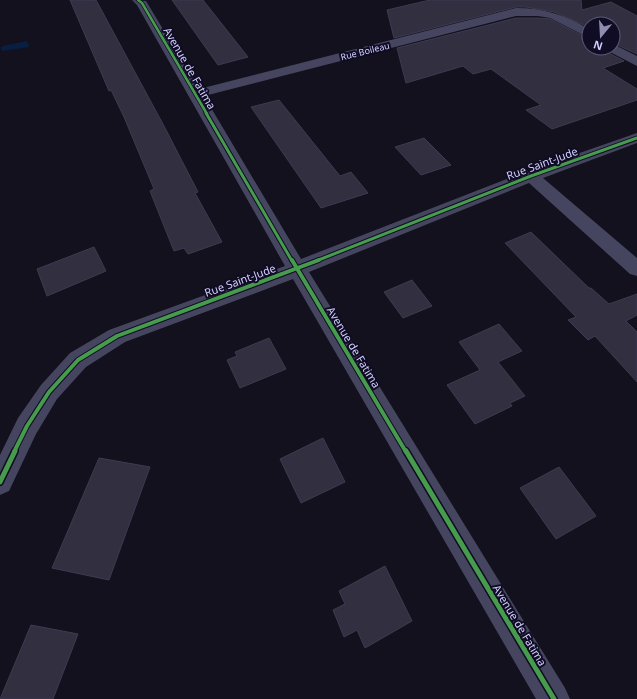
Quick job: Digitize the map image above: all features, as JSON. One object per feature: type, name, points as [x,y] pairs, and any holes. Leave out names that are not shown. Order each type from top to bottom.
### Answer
[{"type":"street","name":"Avenue de Fatima","points":[[141,1],[296,269],[554,699]]},
{"type":"street","name":"Rue Boileau","points":[[195,94],[516,12],[537,11],[562,18],[581,29]]},
{"type":"street","points":[[621,53],[637,62]]},
{"type":"street","name":"Rue Saint-Jude","points":[[0,482],[27,426],[49,392],[78,360],[117,336],[296,269],[531,176],[637,138]]},
{"type":"street","points":[[531,176],[637,269]]},
{"type":"water","points":[[27,41],[29,47],[2,51],[1,47],[3,46]]},
{"type":"building","points":[[70,0],[96,0],[164,126],[198,192],[195,193],[222,242],[188,254],[184,248],[174,251],[150,191],[154,189],[124,117],[111,90],[109,91]]},
{"type":"building","points":[[172,0],[203,0],[248,57],[218,65]]},
{"type":"building","points":[[430,0],[581,0],[582,10],[611,2],[637,16],[637,54],[621,47],[621,16],[581,16],[581,24],[554,12],[526,7],[516,7],[394,38],[387,10]]},
{"type":"building","points":[[516,18],[550,19],[581,35],[581,56],[615,56],[624,61],[603,68],[637,89],[637,100],[552,129],[526,110],[541,105],[491,69],[473,74],[463,66],[406,83],[397,48]]},
{"type":"building","points":[[279,100],[340,176],[351,172],[368,193],[321,208],[251,107]]},
{"type":"building","points":[[424,138],[451,165],[421,175],[395,147]]},
{"type":"building","points":[[531,232],[589,288],[591,288],[609,304],[637,294],[637,315],[626,321],[637,332],[637,382],[595,336],[588,340],[568,320],[576,317],[505,243]]},
{"type":"building","points":[[94,247],[106,271],[47,296],[37,269]]},
{"type":"building","points":[[412,280],[432,306],[403,318],[384,292]]},
{"type":"building","points":[[499,324],[522,351],[498,362],[525,396],[510,403],[512,406],[475,424],[447,385],[480,370],[459,342]]},
{"type":"building","points":[[269,338],[286,369],[240,388],[227,360],[237,356],[235,352]]},
{"type":"building","points":[[323,438],[345,482],[301,503],[280,459]]},
{"type":"building","points":[[99,458],[150,467],[109,580],[52,568]]},
{"type":"building","points":[[559,467],[596,516],[556,539],[520,488]]},
{"type":"building","points":[[385,566],[412,621],[365,648],[357,630],[344,637],[333,610],[345,604],[339,591]]},
{"type":"building","points":[[31,625],[78,634],[53,699],[0,699]]},
{"type":"cycle path","points":[[138,0],[142,3],[297,269],[554,699]]},
{"type":"cycle path","points":[[0,482],[27,426],[49,392],[78,360],[117,336],[297,269],[531,176],[637,138]]}]
